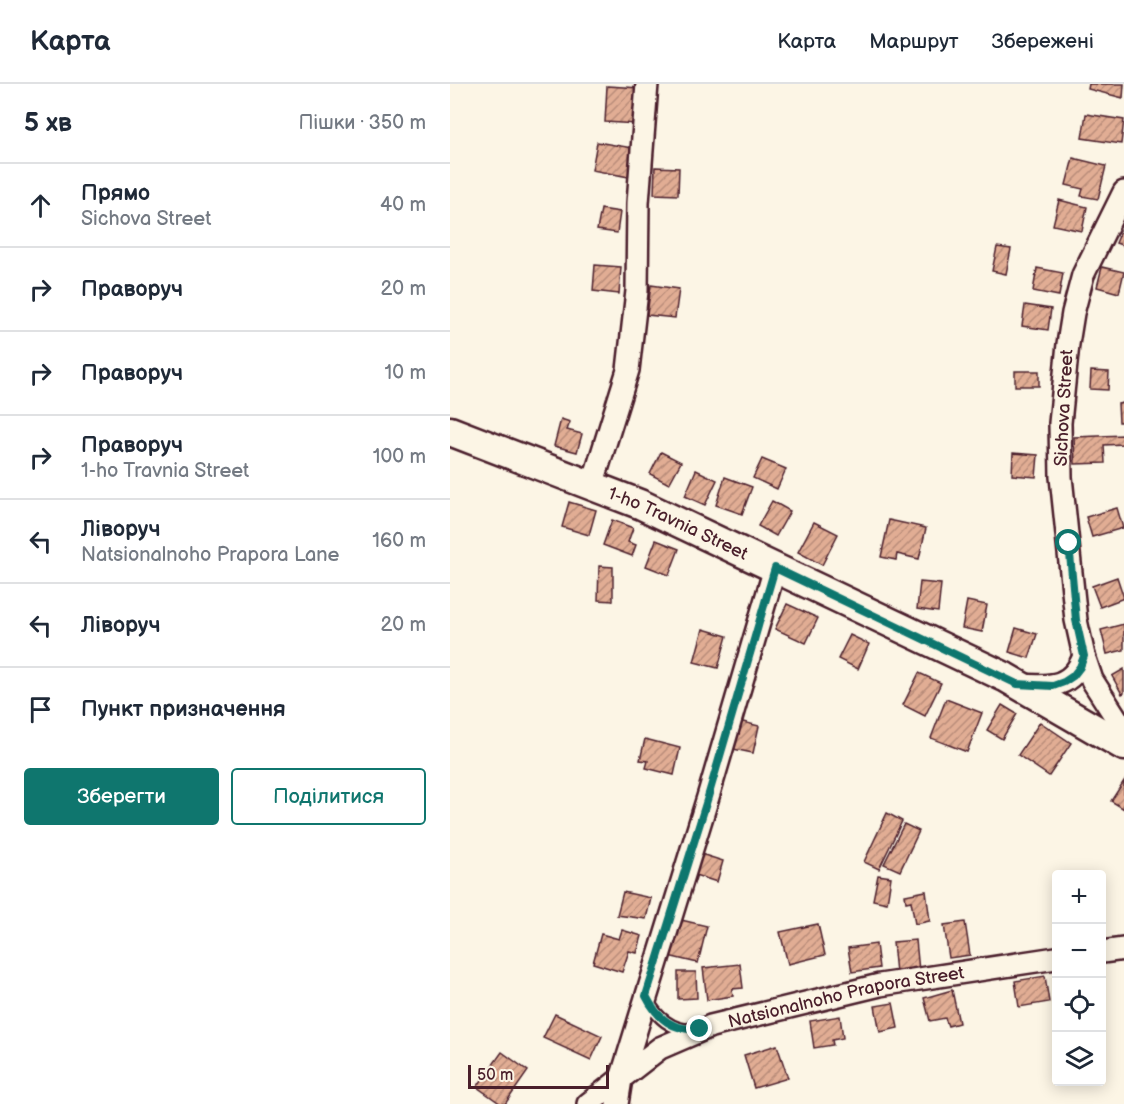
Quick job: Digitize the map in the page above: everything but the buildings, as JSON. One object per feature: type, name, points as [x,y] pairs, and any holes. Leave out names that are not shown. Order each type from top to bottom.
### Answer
[{"type":"street","points":[[592,486],[628,370],[637,291],[638,203],[647,84]]},
{"type":"street","name":"Sichova Street","points":[[1124,192],[1083,275],[1068,344],[1060,423],[1061,477],[1076,620],[1092,680],[1124,730]]},
{"type":"street","name":"1-ho Travnia Street","points":[[450,431],[642,505],[1017,684],[1124,746]]},
{"type":"street","points":[[617,1104],[621,1079],[775,568]]},
{"type":"street","points":[[1017,684],[1053,686],[1064,682],[1080,667],[1084,656]]},
{"type":"street","points":[[1106,951],[1124,949]]},
{"type":"street","name":"Natsionalnoho Prapora Street","points":[[588,1104],[660,1048],[711,1026],[880,985],[1052,959]]},
{"type":"lane","points":[[646,996],[658,1016],[668,1023],[689,1030],[711,1026]]},
{"type":"route","points":[[700,1029],[678,1028],[668,1023],[658,1016],[646,996],[708,797],[775,568],[1017,684],[1053,686],[1073,676],[1084,656],[1076,620],[1069,543]]}]
